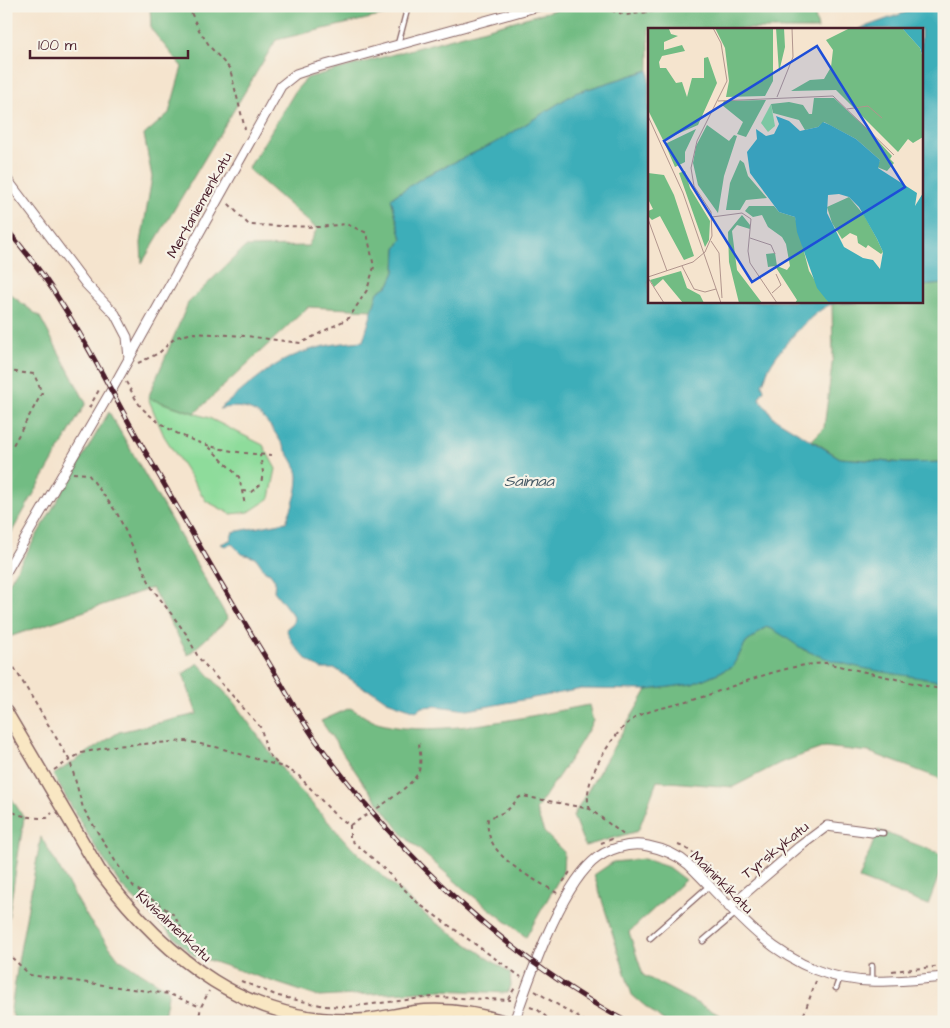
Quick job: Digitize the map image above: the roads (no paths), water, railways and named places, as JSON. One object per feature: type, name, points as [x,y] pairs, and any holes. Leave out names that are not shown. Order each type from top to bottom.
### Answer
[{"type":"street","name":"Mertaniemenkatu","points":[[6,572],[121,374],[281,86],[296,74],[539,6]]},
{"type":"street","points":[[6,178],[86,284],[115,314],[127,337],[128,361]]},
{"type":"street","name":"Kivisalmenkatu","points":[[6,712],[99,870],[116,892],[170,948],[213,982],[255,1004],[310,1019],[368,1020],[437,1010],[462,1012],[505,1022]]},
{"type":"street","name":"Tyrskykatu","points":[[732,911],[736,899],[799,846],[827,826],[872,832]]},
{"type":"street","name":"Maininkikatu","points":[[514,1022],[526,981],[576,881],[592,862],[602,855],[628,846],[641,844],[673,854],[687,864],[756,934],[779,950],[820,972],[872,982],[944,977]]},
{"type":"lane","points":[[398,44],[408,6]]},
{"type":"lane","points":[[872,832],[882,833]]},
{"type":"lane","points":[[650,938],[709,886]]},
{"type":"lane","points":[[703,941],[732,911]]},
{"type":"lane","points":[[872,966],[872,982]]},
{"type":"lane","points":[[836,988],[840,977]]},
{"type":"water","points":[[923,6],[944,6],[944,284],[922,286],[922,28],[862,28]]},
{"type":"water","name":"Saimaa","points":[[648,70],[648,302],[852,302],[832,304],[824,308],[796,332],[772,362],[762,384],[764,390],[759,398],[774,418],[840,458],[905,463],[944,462],[944,682],[856,667],[821,657],[805,650],[766,627],[746,643],[732,667],[692,684],[647,690],[582,689],[468,710],[436,706],[422,707],[416,711],[387,701],[374,692],[363,688],[336,669],[321,669],[307,660],[293,644],[286,629],[293,623],[294,617],[274,591],[275,580],[270,573],[265,571],[256,558],[242,554],[232,544],[225,546],[221,544],[230,540],[233,532],[286,522],[296,494],[298,477],[297,470],[273,429],[260,415],[252,410],[243,408],[219,409],[265,372],[291,357],[321,347],[363,341],[378,292],[389,285],[395,272],[396,249],[402,239],[391,198],[425,176],[499,141],[575,93]]},
{"type":"railway","points":[[6,229],[26,253],[63,305],[142,446],[300,716],[351,787],[421,865],[458,901],[540,967],[583,996],[627,1022]]}]
